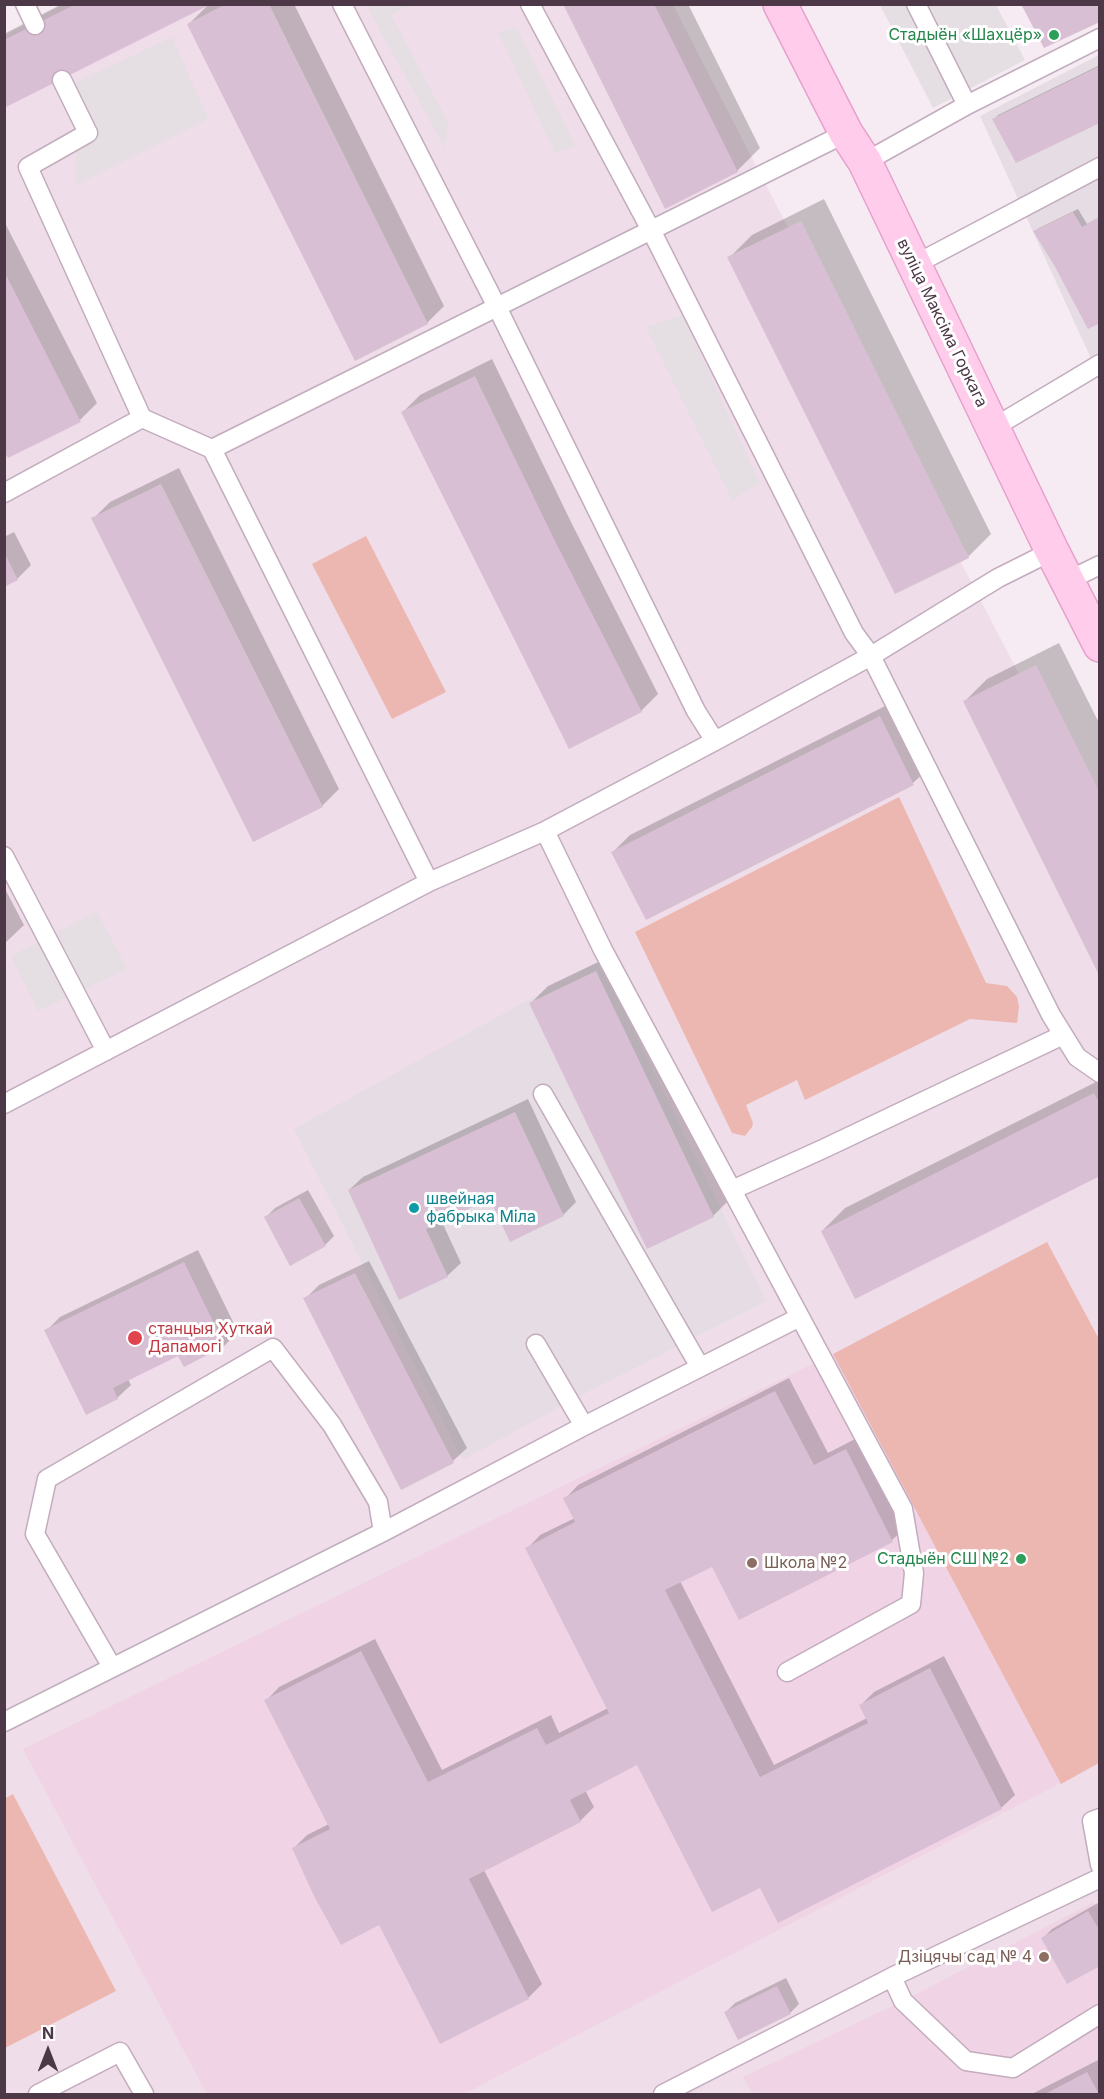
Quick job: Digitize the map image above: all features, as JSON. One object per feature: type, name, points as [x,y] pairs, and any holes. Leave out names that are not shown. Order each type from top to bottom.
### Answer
[{"type":"main road","name":"вуліца Максіма Горкага","points":[[780,4],[846,133],[865,162],[1052,551],[1100,645]]},
{"type":"lane","points":[[25,4],[35,25]]},
{"type":"lane","points":[[342,4],[496,307],[696,711],[715,741]]},
{"type":"lane","points":[[530,4],[651,230],[854,633],[872,656],[1063,1035],[1077,1057],[1100,1073]]},
{"type":"lane","points":[[916,4],[967,105]]},
{"type":"lane","points":[[865,162],[967,105],[1100,38]]},
{"type":"lane","points":[[62,80],[88,133],[28,167],[142,418],[212,449],[429,882]]},
{"type":"lane","points":[[212,449],[846,133]]},
{"type":"lane","points":[[914,265],[1100,166]]},
{"type":"lane","points":[[993,429],[1100,364]]},
{"type":"lane","points":[[4,493],[142,418]]},
{"type":"lane","points":[[4,1104],[429,882],[545,831],[872,656],[998,578],[1052,551]]},
{"type":"lane","points":[[1067,581],[1100,565]]},
{"type":"lane","points":[[545,831],[603,950],[903,1509],[914,1573],[911,1604],[787,1672]]},
{"type":"lane","points":[[4,856],[106,1051]]},
{"type":"lane","points":[[732,1190],[1063,1035]]},
{"type":"lane","points":[[543,1094],[700,1367]]},
{"type":"lane","points":[[4,1722],[383,1532],[584,1426],[800,1317]]},
{"type":"lane","points":[[537,1344],[584,1426]]},
{"type":"lane","points":[[112,1667],[35,1534],[47,1479],[273,1348],[338,1435],[378,1502],[383,1532]]},
{"type":"lane","points":[[1100,1818],[1092,1821],[1100,1865]]},
{"type":"lane","points":[[663,2094],[892,1977],[1100,1878]]},
{"type":"lane","points":[[892,1977],[903,2001],[966,2061],[1013,2068],[1100,2014]]},
{"type":"lane","points":[[38,2094],[120,2052],[144,2094]]},
{"type":"shaded area","points":[[64,4],[673,5],[1099,829],[1099,2094],[5,2094],[5,35]]},
{"type":"shaded area","points":[[366,5],[410,5],[391,15],[448,122],[445,148]]},
{"type":"shaded area","points":[[880,5],[996,5],[1025,60],[933,108]]},
{"type":"shaded area","points":[[517,28],[576,146],[555,153],[498,32]]},
{"type":"shaded area","points":[[172,37],[208,119],[76,185],[75,83]]},
{"type":"shaded area","points":[[1099,55],[1099,376],[980,116]]},
{"type":"shaded area","points":[[682,315],[760,483],[732,500],[646,327]]},
{"type":"shaded area","points":[[366,536],[446,692],[392,719],[312,564]]},
{"type":"shaded area","points":[[899,797],[986,983],[1007,986],[1017,997],[1019,1006],[1017,1023],[970,1019],[805,1100],[797,1080],[746,1105],[753,1123],[752,1127],[745,1136],[732,1133],[635,932]]},
{"type":"shaded area","points":[[97,912],[127,969],[38,1011],[11,956]]},
{"type":"shaded area","points":[[599,961],[766,1301],[568,1402],[463,1460],[294,1129]]},
{"type":"shaded area","name":"Школа №2","points":[[1047,1242],[1099,1341],[1099,1763],[464,2094],[207,2094],[23,1749],[833,1354]]},
{"type":"shaded area","name":"Стадыён СШ №2","points":[[1047,1242],[1100,1341],[1099,1763],[1061,1784],[833,1354]]},
{"type":"shaded area","points":[[13,1794],[116,1991],[5,2048],[4,1799]]},
{"type":"shaded area","name":"Дзіцячы сад № 4","points":[[1094,1902],[1099,1912],[1099,2094],[753,2094],[743,2077],[903,2001]]},
{"type":"building","points":[[76,4],[211,4],[4,108],[4,40]]},
{"type":"building","points":[[226,4],[269,4],[428,324],[355,361],[187,24]]},
{"type":"building","points":[[563,4],[654,4],[738,172],[665,209]]},
{"type":"building","name":"Стадыён «Шахцёр»","points":[[1021,4],[1100,4],[1100,22],[1044,48]]},
{"type":"building","points":[[1100,66],[1100,123],[1016,163],[992,119]]},
{"type":"building","points":[[1073,212],[1082,227],[1100,217],[1100,323],[1088,329],[1033,231]]},
{"type":"building","points":[[801,221],[969,558],[895,594],[727,257]]},
{"type":"building","points":[[4,271],[81,422],[8,458],[4,451]]},
{"type":"building","points":[[475,376],[554,539],[642,712],[569,749],[401,412]]},
{"type":"building","points":[[161,484],[323,807],[253,842],[91,518]]},
{"type":"building","points":[[4,552],[18,580],[4,587]]},
{"type":"building","points":[[1036,665],[1100,793],[1100,977],[963,701]]},
{"type":"building","points":[[880,716],[914,785],[646,920],[611,852]]},
{"type":"building","points":[[596,971],[714,1217],[647,1249],[529,1003]]},
{"type":"building","points":[[1094,1093],[1100,1104],[1100,1176],[855,1299],[821,1231]]},
{"type":"building","name":"швейная фабрыка Міла","points":[[515,1112],[564,1216],[510,1242],[490,1199],[426,1229],[448,1277],[399,1300],[348,1190]]},
{"type":"building","points":[[299,1198],[326,1246],[290,1266],[264,1217]]},
{"type":"building","name":"станцыя Хуткай Дапамогі","points":[[184,1262],[225,1346],[184,1367],[178,1356],[113,1388],[118,1399],[86,1415],[44,1330]]},
{"type":"building","points":[[355,1273],[454,1463],[401,1490],[303,1298]]},
{"type":"building","points":[[775,1391],[814,1465],[846,1449],[893,1542],[739,1620],[712,1567],[665,1590],[760,1777],[868,1723],[859,1705],[930,1668],[1002,1809],[778,1923],[760,1888],[712,1912],[637,1765],[570,1800],[581,1822],[469,1879],[529,1999],[440,2044],[379,1925],[341,1945],[314,1896],[292,1848],[330,1829],[264,1700],[361,1651],[428,1782],[537,1728],[546,1745],[609,1713],[525,1548],[575,1522],[563,1498]]},
{"type":"building","points":[[1088,1911],[1100,1931],[1100,1966],[1067,1984],[1041,1938]]},
{"type":"building","points":[[777,1986],[791,2014],[738,2040],[724,2012]]},
{"type":"building","points":[[1087,2072],[1099,2094],[1045,2094]]},
{"type":"place","name":"Стадыён «Шахцёр»","points":[[1054,35]]},
{"type":"place","name":"швейная фабрыка Міла","points":[[414,1208]]},
{"type":"place","name":"станцыя Хуткай Дапамогі","points":[[135,1338]]},
{"type":"place","name":"Стадыён СШ №2","points":[[1021,1559]]},
{"type":"place","name":"Школа №2","points":[[752,1563]]},
{"type":"place","name":"Дзіцячы сад № 4","points":[[1044,1957]]}]
